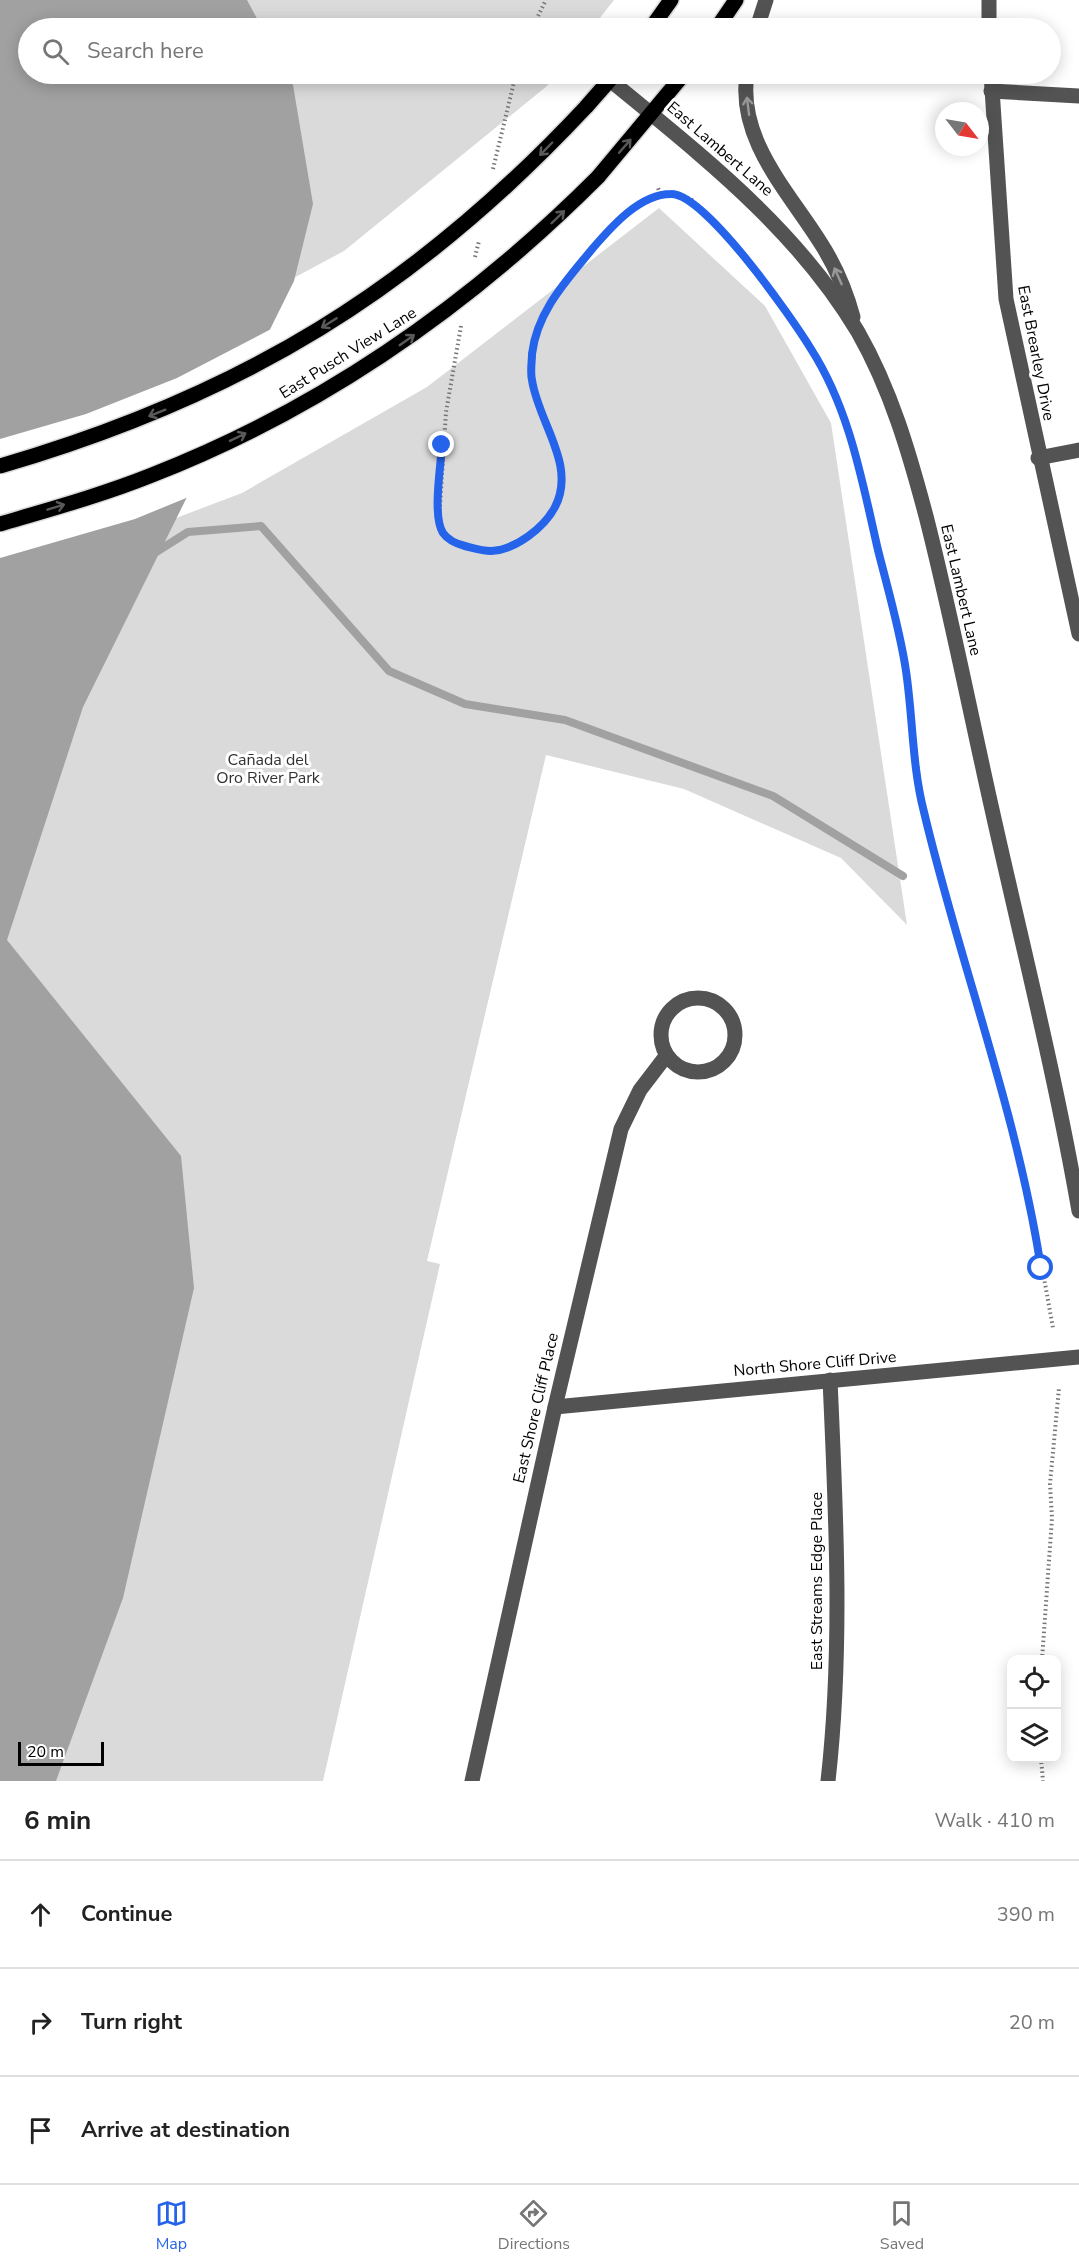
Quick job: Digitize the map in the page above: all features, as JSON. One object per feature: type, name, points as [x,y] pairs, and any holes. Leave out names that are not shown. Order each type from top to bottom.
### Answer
[{"type":"main road","points":[[658,18],[671,0]]},
{"type":"main road","points":[[724,18],[736,0]]},
{"type":"main road","points":[[0,466],[87,440],[165,410],[252,368],[320,330],[374,295],[450,237],[543,153],[606,84]]},
{"type":"main road","name":"East Pusch View Lane","points":[[0,524],[154,475],[250,432],[324,392],[405,341],[462,299],[553,223],[598,177],[676,84]]},
{"type":"street","points":[[760,18],[766,0]]},
{"type":"street","points":[[989,0],[989,18]]},
{"type":"street","name":"East Lambert Lane","points":[[620,84],[652,115],[774,221],[816,271],[857,332],[878,370],[895,411],[937,559],[1043,1034],[1079,1211]]},
{"type":"street","points":[[747,84],[747,105],[757,142],[836,270],[848,298],[857,332]]},
{"type":"street","name":"East Brearley Drive","points":[[991,84],[1006,299],[1038,458],[1079,634]]},
{"type":"street","points":[[991,91],[1079,96]]},
{"type":"street","points":[[1038,458],[1079,450]]},
{"type":"street","points":[[691,999],[705,999],[719,1005],[729,1015],[735,1029],[734,1043],[728,1056],[718,1067],[705,1072],[690,1072],[677,1066],[666,1056],[661,1042],[661,1028],[667,1014],[677,1004],[691,999]]},
{"type":"street","name":"East Shore Cliff Place","points":[[472,1781],[555,1407],[621,1129],[640,1090],[666,1056]]},
{"type":"street","name":"North Shore Cliff Drive","points":[[555,1407],[1079,1357]]},
{"type":"street","name":"East Streams Edge Place","points":[[828,1781],[836,1679],[838,1557],[830,1380]]},
{"type":"path","points":[[537,18],[546,0]]},
{"type":"path","points":[[492,178],[514,84]]},
{"type":"path","points":[[658,188],[661,196]]},
{"type":"path","points":[[462,323],[446,412],[439,522],[444,534],[455,544],[492,551],[510,547],[544,523],[562,489],[560,463],[531,378],[533,349],[538,326],[567,279],[605,234],[636,206],[661,196],[683,195],[692,200],[729,239],[762,280],[820,363],[852,438],[906,666],[922,806],[1011,1128],[1033,1217],[1053,1328]]},
{"type":"path","points":[[473,267],[480,234]]},
{"type":"path","points":[[1042,1655],[1052,1518],[1050,1484],[1059,1388]]},
{"type":"path","points":[[1041,1763],[1043,1781]]},
{"type":"green space","points":[[0,0],[614,0],[600,18],[18,18],[18,84],[548,84],[344,251],[176,341],[0,407]]},
{"type":"green space","name":"Cañada del Oro River Park","points":[[659,208],[765,306],[831,423],[907,925],[841,858],[684,789],[546,755],[427,1261],[440,1264],[323,1781],[0,1781],[0,573],[126,537],[242,493],[427,387]]},
{"type":"shaded area","points":[[0,0],[247,0],[257,18],[18,18],[18,84],[292,84],[313,204],[294,281],[83,707],[7,940],[181,1156],[194,1288],[123,1598],[56,1781],[0,1781]]},
{"type":"pier","points":[[275,327],[191,496],[135,519],[0,558],[0,439],[86,414],[177,378]]},
{"type":"waterway","points":[[153,554],[188,532],[261,526],[389,671],[465,704],[565,720],[773,796],[903,876]]},
{"type":"route","points":[[442,445],[439,522],[444,534],[455,544],[492,551],[510,547],[544,523],[555,508],[562,489],[560,463],[538,405],[531,378],[533,349],[538,326],[551,301],[567,279],[605,234],[636,206],[661,196],[683,195],[692,200],[729,239],[799,329],[834,391],[852,438],[906,666],[922,806],[1011,1128],[1033,1217],[1041,1268]]}]
